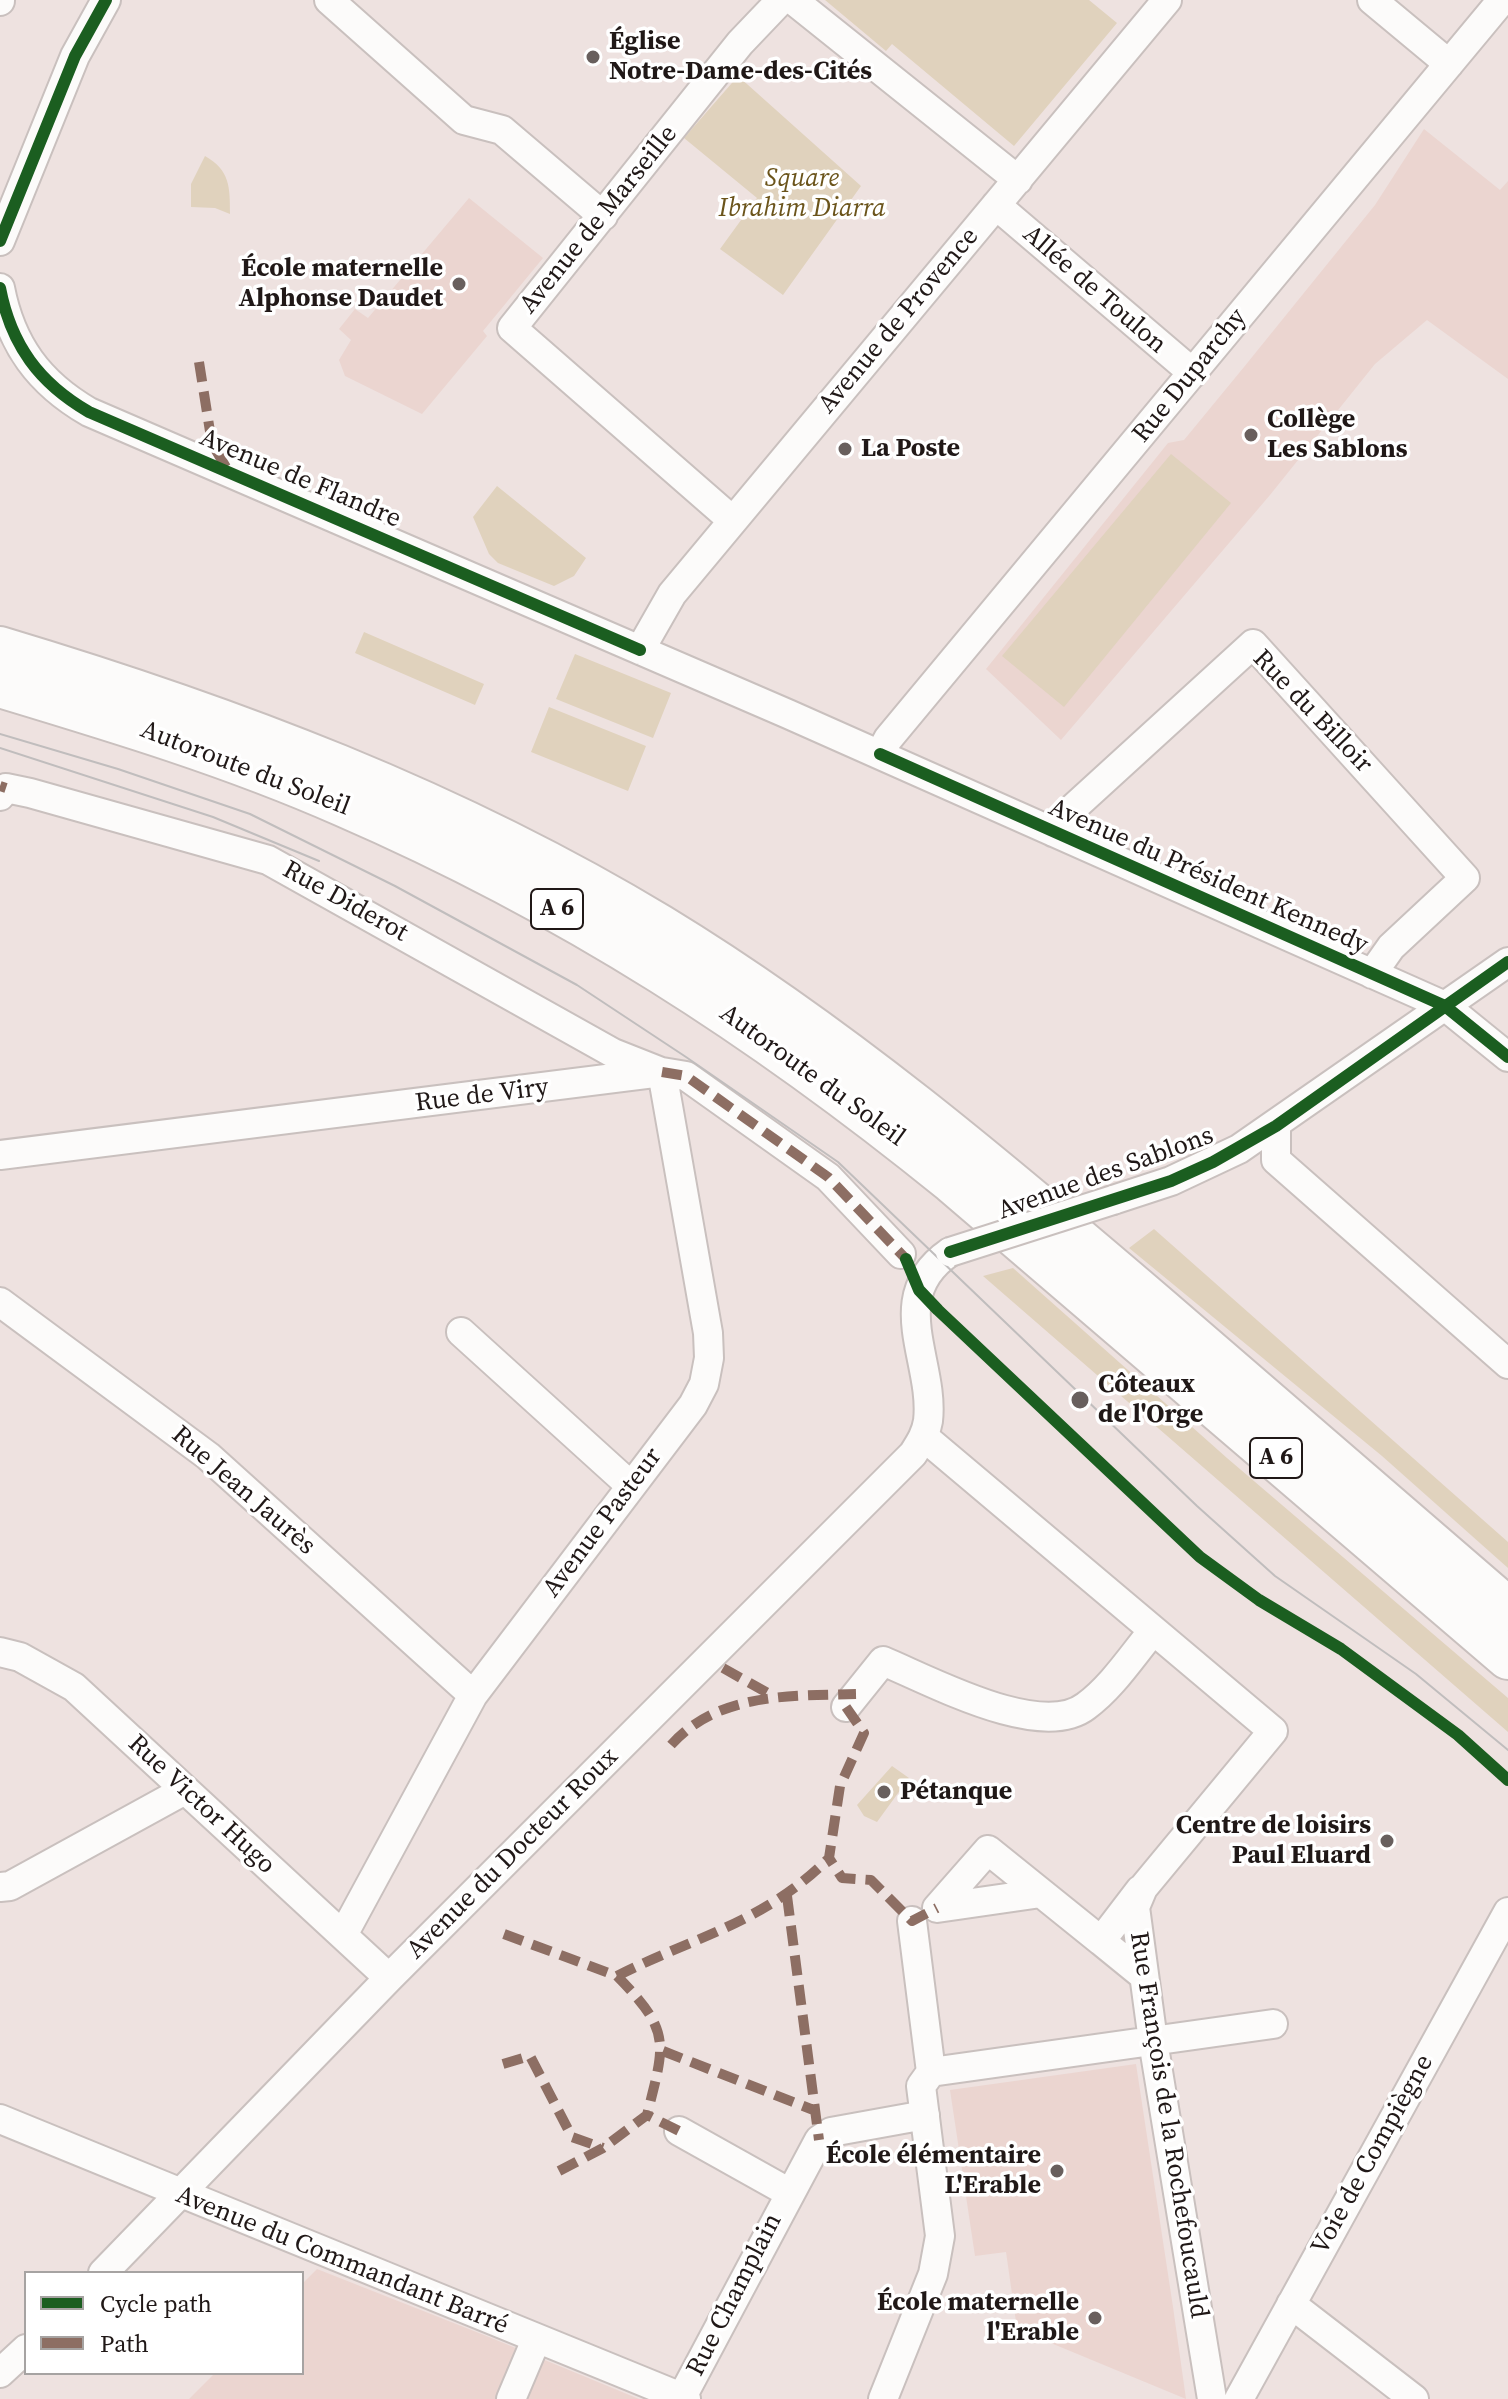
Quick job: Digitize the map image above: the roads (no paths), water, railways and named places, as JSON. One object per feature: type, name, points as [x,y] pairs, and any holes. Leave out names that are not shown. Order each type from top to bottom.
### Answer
[{"type":"highway","name":"Autoroute du Soleil","points":[[0,648],[199,711],[350,769],[511,843],[722,965],[814,1027],[985,1160],[1508,1609]]},
{"type":"highway","name":"Autoroute du Soleil","points":[[0,686],[170,739],[341,804],[523,891],[643,959],[720,1008],[847,1097],[952,1182],[1508,1658]]},
{"type":"street","points":[[0,241],[52,109],[106,0]]},
{"type":"street","points":[[329,0],[464,120],[502,130],[603,216]]},
{"type":"street","name":"Avenue de Marseille","points":[[732,520],[512,328],[740,43],[781,0]]},
{"type":"street","points":[[793,0],[1018,180]]},
{"type":"street","name":"Avenue de Provence","points":[[640,650],[672,594],[1167,0]]},
{"type":"street","points":[[1372,0],[1449,64]]},
{"type":"street","name":"Rue Duparchy","points":[[880,754],[888,739],[1502,0]]},
{"type":"street","name":"Allée de Toulon","points":[[996,205],[1193,373]]},
{"type":"street","name":"Avenue de Flandre","points":[[0,288],[9,322],[31,366],[49,386],[89,412],[880,754]]},
{"type":"street","name":"Rue du Billoir","points":[[1053,832],[1071,810],[1253,644],[1465,878],[1391,947],[1372,974]]},
{"type":"street","name":"Avenue du Président Kennedy","points":[[880,754],[1445,1006],[1508,1057]]},
{"type":"street","name":"Rue Diderot","points":[[3,792],[268,860],[613,1053],[662,1072]]},
{"type":"street","name":"Avenue des Sablons","points":[[924,1437],[928,1419],[915,1311],[926,1277],[934,1264],[950,1252],[1113,1200],[1213,1162],[1276,1126],[1508,962]]},
{"type":"street","name":"Rue de Viry","points":[[0,1155],[662,1072],[686,1076],[828,1177],[901,1254]]},
{"type":"street","name":"Avenue Pasteur","points":[[343,1935],[473,1695],[693,1405],[704,1384],[709,1358],[706,1308],[662,1072]]},
{"type":"street","points":[[1276,1126],[1276,1160],[1508,1364]]},
{"type":"street","name":"Rue Jean Jaurès","points":[[0,1302],[208,1456],[473,1695]]},
{"type":"street","points":[[461,1332],[631,1486]]},
{"type":"street","points":[[924,1437],[1273,1731],[1101,1941]]},
{"type":"street","name":"Avenue du Docteur Roux","points":[[105,2271],[389,1978],[913,1454],[924,1437]]},
{"type":"street","points":[[846,1707],[883,1661],[1024,1717],[1067,1716],[1095,1698],[1152,1632]]},
{"type":"street","name":"Rue Victor Hugo","points":[[0,1652],[20,1657],[74,1687],[389,1978]]},
{"type":"street","points":[[0,1887],[10,1886],[185,1790]]},
{"type":"street","name":"Rue François de la Rochefoucauld","points":[[1143,1888],[1135,1907],[1144,1976],[1212,2399]]},
{"type":"street","points":[[1041,1893],[1144,1976]]},
{"type":"street","name":"Voie de Compiègne","points":[[1239,2399],[1508,1912]]},
{"type":"street","points":[[883,2399],[938,2257],[940,2222],[921,2086],[931,2072],[912,1921]]},
{"type":"street","points":[[931,2072],[1273,2024]]},
{"type":"street","name":"Rue Champlain","points":[[684,2398],[811,2151],[831,2132],[925,2115]]},
{"type":"street","name":"Avenue du Commandant Barré","points":[[0,2119],[684,2398]]},
{"type":"street","name":"Rue Champlain","points":[[679,2131],[788,2192]]},
{"type":"street","points":[[1291,2304],[1414,2399]]},
{"type":"street","points":[[511,2399],[536,2340]]},
{"type":"street","points":[[0,2373],[24,2351]]},
{"type":"tram line","points":[[0,734],[118,769],[250,814],[395,886],[577,985],[686,1057],[838,1162],[1197,1506],[1275,1576],[1416,1674],[1508,1750]]},
{"type":"tram line","points":[[0,748],[213,817],[319,861]]},
{"type":"place","name":"Église Notre-Dame-des-Cités","points":[[593,57]]},
{"type":"place","name":"École maternelle Alphonse Daudet","points":[[459,284]]},
{"type":"place","name":"Collège Les Sablons","points":[[1251,435]]},
{"type":"place","name":"La Poste","points":[[845,449]]},
{"type":"place","name":"Côteaux de l'Orge","points":[[1080,1400]]},
{"type":"place","name":"Pétanque","points":[[884,1792]]},
{"type":"place","name":"Centre de loisirs Paul Eluard","points":[[1387,1841]]},
{"type":"place","name":"École élémentaire L'Erable","points":[[1057,2171]]},
{"type":"place","name":"École maternelle l'Erable","points":[[1095,2318]]},
{"type":"park label","name":"Square Ibrahim Diarra","points":[[802,194]]}]
